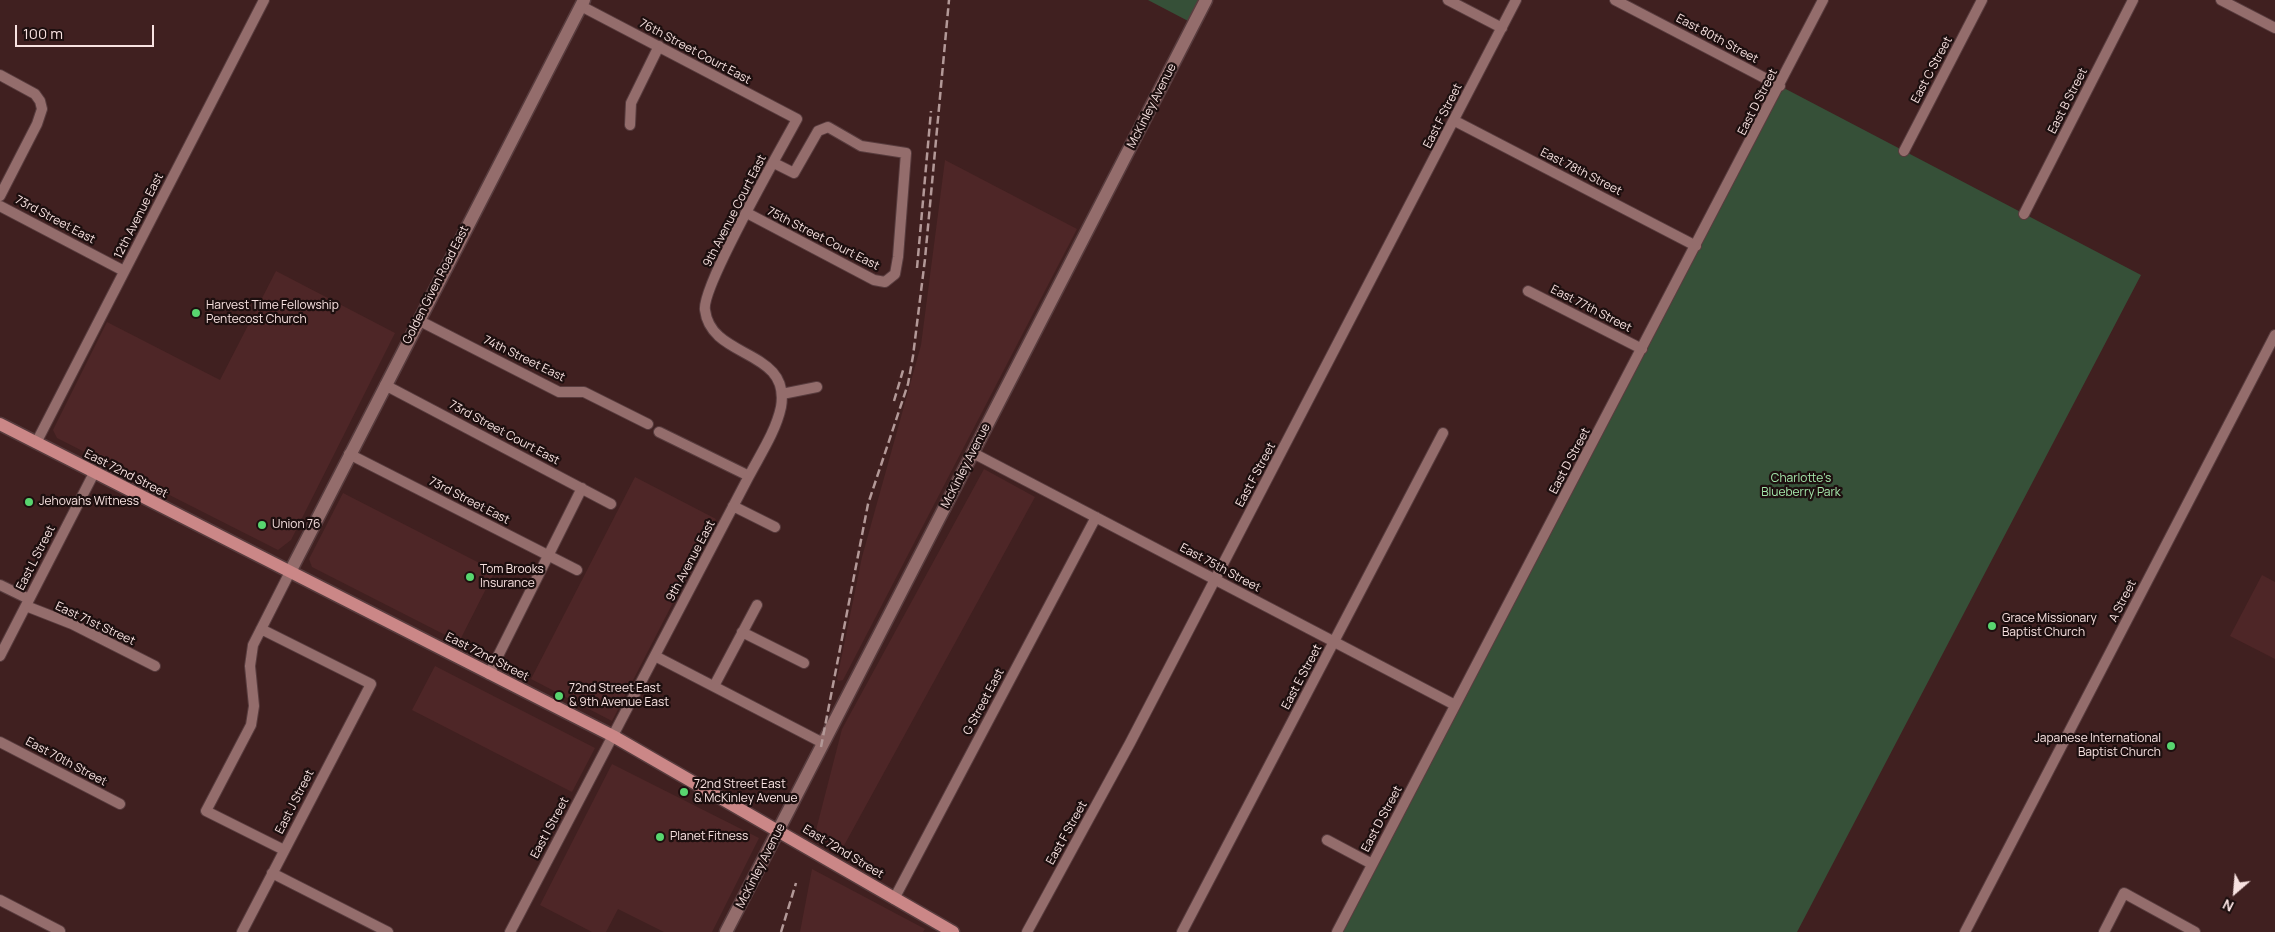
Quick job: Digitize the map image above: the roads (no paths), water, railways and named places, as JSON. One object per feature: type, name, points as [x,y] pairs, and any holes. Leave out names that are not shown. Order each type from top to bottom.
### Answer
[{"type":"main road","name":"East 72nd Street","points":[[0,424],[613,736],[779,830],[952,932]]},
{"type":"street","name":"12th Avenue East","points":[[36,443],[264,0]]},
{"type":"street","name":"McKinley Avenue","points":[[726,932],[1206,0]]},
{"type":"street","points":[[1448,0],[1502,28]]},
{"type":"street","name":"East F Street","points":[[1027,932],[1215,580],[1455,121],[1516,0]]},
{"type":"street","name":"East 80th Street","points":[[1615,0],[1780,86]]},
{"type":"street","name":"East D Street","points":[[1337,932],[1824,0]]},
{"type":"street","name":"East C Street","points":[[1904,151],[1982,0]]},
{"type":"street","name":"East B Street","points":[[2024,214],[2133,0]]},
{"type":"street","points":[[2221,0],[2274,26]]},
{"type":"street","name":"76th Street Court East","points":[[583,3],[658,46],[797,119]]},
{"type":"street","name":"Golden Given Road East","points":[[290,572],[384,385],[583,3]]},
{"type":"street","points":[[630,125],[631,103],[658,46]]},
{"type":"street","points":[[0,75],[35,94],[40,101],[42,109],[37,124],[0,196]]},
{"type":"street","name":"9th Avenue Court East","points":[[782,394],[777,379],[768,367],[723,341],[711,328],[706,317],[704,301],[747,213],[797,119]]},
{"type":"street","name":"East 78th Street","points":[[1455,121],[1696,246]]},
{"type":"street","name":"75th Street Court East","points":[[747,213],[880,282],[889,281],[895,274],[906,153],[861,146],[828,128],[818,131],[794,173],[774,163]]},
{"type":"street","name":"73rd Street East","points":[[0,206],[124,271]]},
{"type":"street","name":"East 77th Street","points":[[1528,291],[1642,349]]},
{"type":"street","name":"74th Street East","points":[[418,320],[559,392],[584,392],[648,424]]},
{"type":"street","name":"A Street","points":[[1964,932],[2272,347],[2275,335]]},
{"type":"street","name":"73rd Street Court East","points":[[384,385],[612,504]]},
{"type":"street","points":[[782,394],[817,387]]},
{"type":"street","name":"9th Avenue East","points":[[613,736],[778,419],[782,394]]},
{"type":"street","points":[[659,432],[749,476]]},
{"type":"street","name":"East E Street","points":[[1182,932],[1444,433]]},
{"type":"street","name":"East 75th Street","points":[[973,453],[1456,705]]},
{"type":"street","name":"73rd Street East","points":[[350,454],[577,570]]},
{"type":"street","name":"East L Street","points":[[0,656],[94,473]]},
{"type":"street","points":[[489,674],[582,488]]},
{"type":"street","points":[[733,506],[775,526]]},
{"type":"street","name":"G Street East","points":[[894,899],[1096,517]]},
{"type":"street","points":[[284,850],[206,811],[251,724],[254,706],[251,656],[253,645],[290,572]]},
{"type":"street","name":"East 71st Street","points":[[0,584],[27,602],[154,666]]},
{"type":"street","points":[[714,686],[757,605]]},
{"type":"street","name":"East J Street","points":[[242,932],[371,684],[261,629]]},
{"type":"street","points":[[742,632],[804,663]]},
{"type":"street","points":[[655,656],[823,744]]},
{"type":"street","name":"East I Street","points":[[510,932],[613,736]]},
{"type":"street","name":"East 70th Street","points":[[0,742],[120,804]]},
{"type":"street","points":[[1327,840],[1372,864]]},
{"type":"street","points":[[272,873],[388,932]]},
{"type":"street","points":[[2104,932],[2124,894],[2195,932]]},
{"type":"street","points":[[0,900],[60,931]]},
{"type":"railway","points":[[821,747],[868,504],[908,384],[913,356],[925,259],[949,0]]},
{"type":"railway","points":[[917,268],[931,111]]},
{"type":"railway","points":[[894,401],[904,367]]},
{"type":"railway","points":[[781,932],[796,883]]},
{"type":"place","name":"Harvest Time Fellowship Pentecost Church","points":[[196,313]]},
{"type":"place","name":"Jehovahs Witness","points":[[29,502]]},
{"type":"place","name":"Union 76","points":[[262,525]]},
{"type":"place","name":"Tom Brooks Insurance","points":[[470,577]]},
{"type":"place","name":"Grace Missionary Baptist Church","points":[[1992,626]]},
{"type":"place","name":"72nd Street East & 9th Avenue East","points":[[559,696]]},
{"type":"place","name":"Japanese International Baptist Church","points":[[2171,746]]},
{"type":"place","name":"72nd Street East & McKinley Avenue","points":[[684,792]]},
{"type":"place","name":"Planet Fitness","points":[[660,837]]},
{"type":"park label","name":"Charlotte's Blueberry Park","points":[[1801,486]]}]
